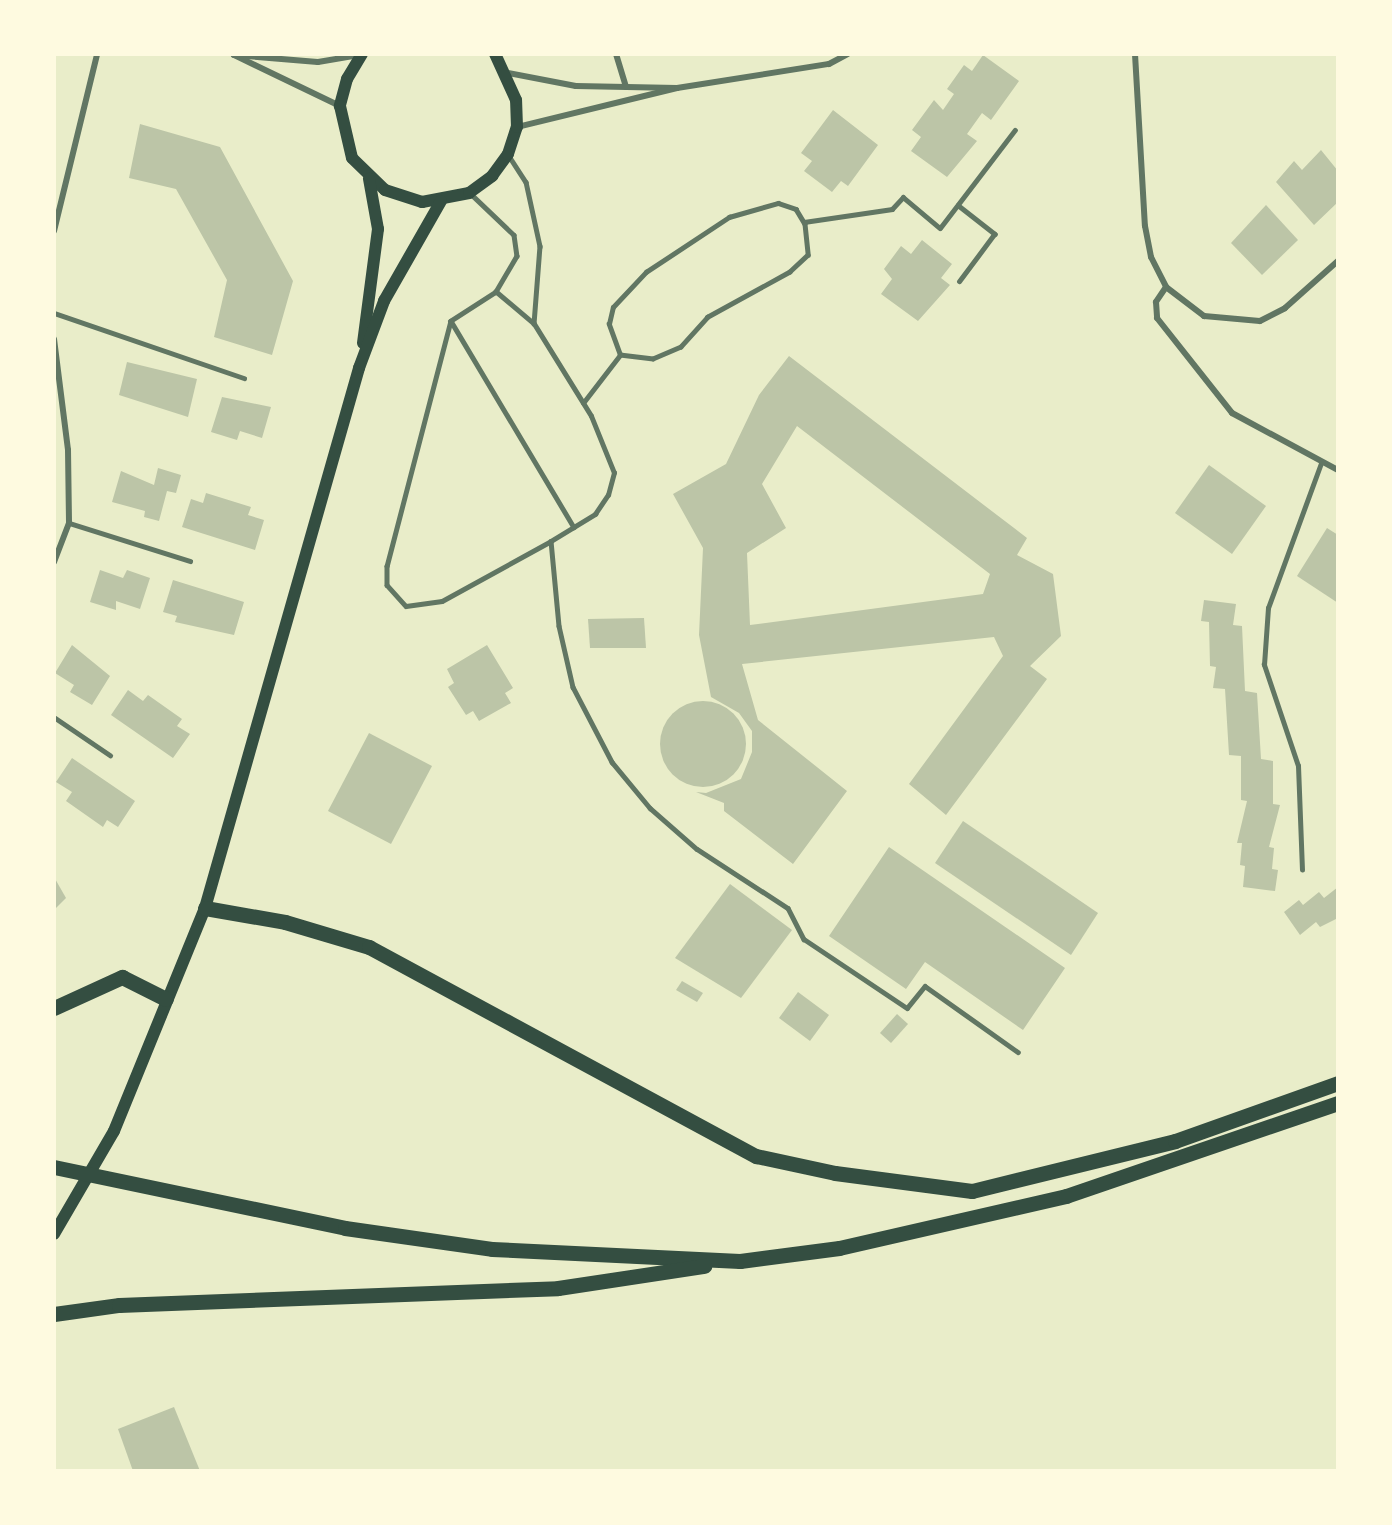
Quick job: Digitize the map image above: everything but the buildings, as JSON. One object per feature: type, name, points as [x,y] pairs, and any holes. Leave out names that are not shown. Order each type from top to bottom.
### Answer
[{"type":"main road","points":[[369,178],[403,198],[441,201],[469,193],[492,177],[508,154],[517,127],[508,73],[495,54]]},
{"type":"main road","points":[[359,368],[378,229],[369,178],[342,132],[340,106],[347,79],[362,55]]},
{"type":"main road","points":[[54,1234],[114,1131],[205,908],[359,368],[384,301],[441,201]]},
{"type":"main road","points":[[205,908],[285,922],[369,947],[756,1156],[835,1173],[972,1191],[1175,1141],[1338,1083]]},
{"type":"main road","points":[[54,1008],[122,977],[166,999]]},
{"type":"main road","points":[[54,1314],[119,1305],[558,1288],[839,1248],[1066,1196],[1338,1103]]},
{"type":"main road","points":[[54,1167],[176,1195],[492,1250],[740,1261]]},
{"type":"street","points":[[54,231],[98,54]]},
{"type":"street","points":[[616,54],[626,87]]},
{"type":"street","points":[[517,127],[677,88],[828,64],[848,54]]},
{"type":"street","points":[[1135,54],[1145,226],[1151,257],[1166,287],[1204,316],[1260,321],[1285,309],[1338,261]]},
{"type":"street","points":[[232,55],[318,62],[362,55]]},
{"type":"street","points":[[232,55],[340,106]]},
{"type":"street","points":[[508,73],[576,86],[677,88]]},
{"type":"street","points":[[1166,287],[1156,302],[1157,318],[1232,413],[1321,463],[1338,470]]},
{"type":"street","points":[[54,339],[68,450],[69,523],[54,562]]},
{"type":"lane","points":[[804,222],[892,209],[903,197],[940,228],[1015,130]]},
{"type":"lane","points":[[508,154],[526,182],[540,246],[534,324]]},
{"type":"lane","points":[[469,193],[514,235],[517,256],[496,292],[451,321],[420,431],[387,585],[406,606],[425,607],[551,541],[595,514],[614,473],[583,403],[534,324],[496,292]]},
{"type":"lane","points":[[958,205],[995,234],[960,281]]},
{"type":"lane","points":[[787,206],[796,209],[804,222],[808,255],[790,272],[708,317],[681,347],[652,359],[620,355],[609,324],[613,307],[685,243],[752,207],[787,206]]},
{"type":"lane","points":[[54,313],[244,378]]},
{"type":"lane","points":[[451,321],[574,527]]},
{"type":"lane","points":[[583,403],[620,355]]},
{"type":"lane","points":[[1302,870],[1298,766],[1264,665],[1268,608],[1321,463]]},
{"type":"lane","points":[[69,523],[190,561]]},
{"type":"lane","points":[[551,541],[559,626],[573,687],[612,762],[650,808],[698,849],[788,908],[804,939],[907,1008],[925,986],[1018,1052]]},
{"type":"lane","points":[[54,717],[110,755]]}]
